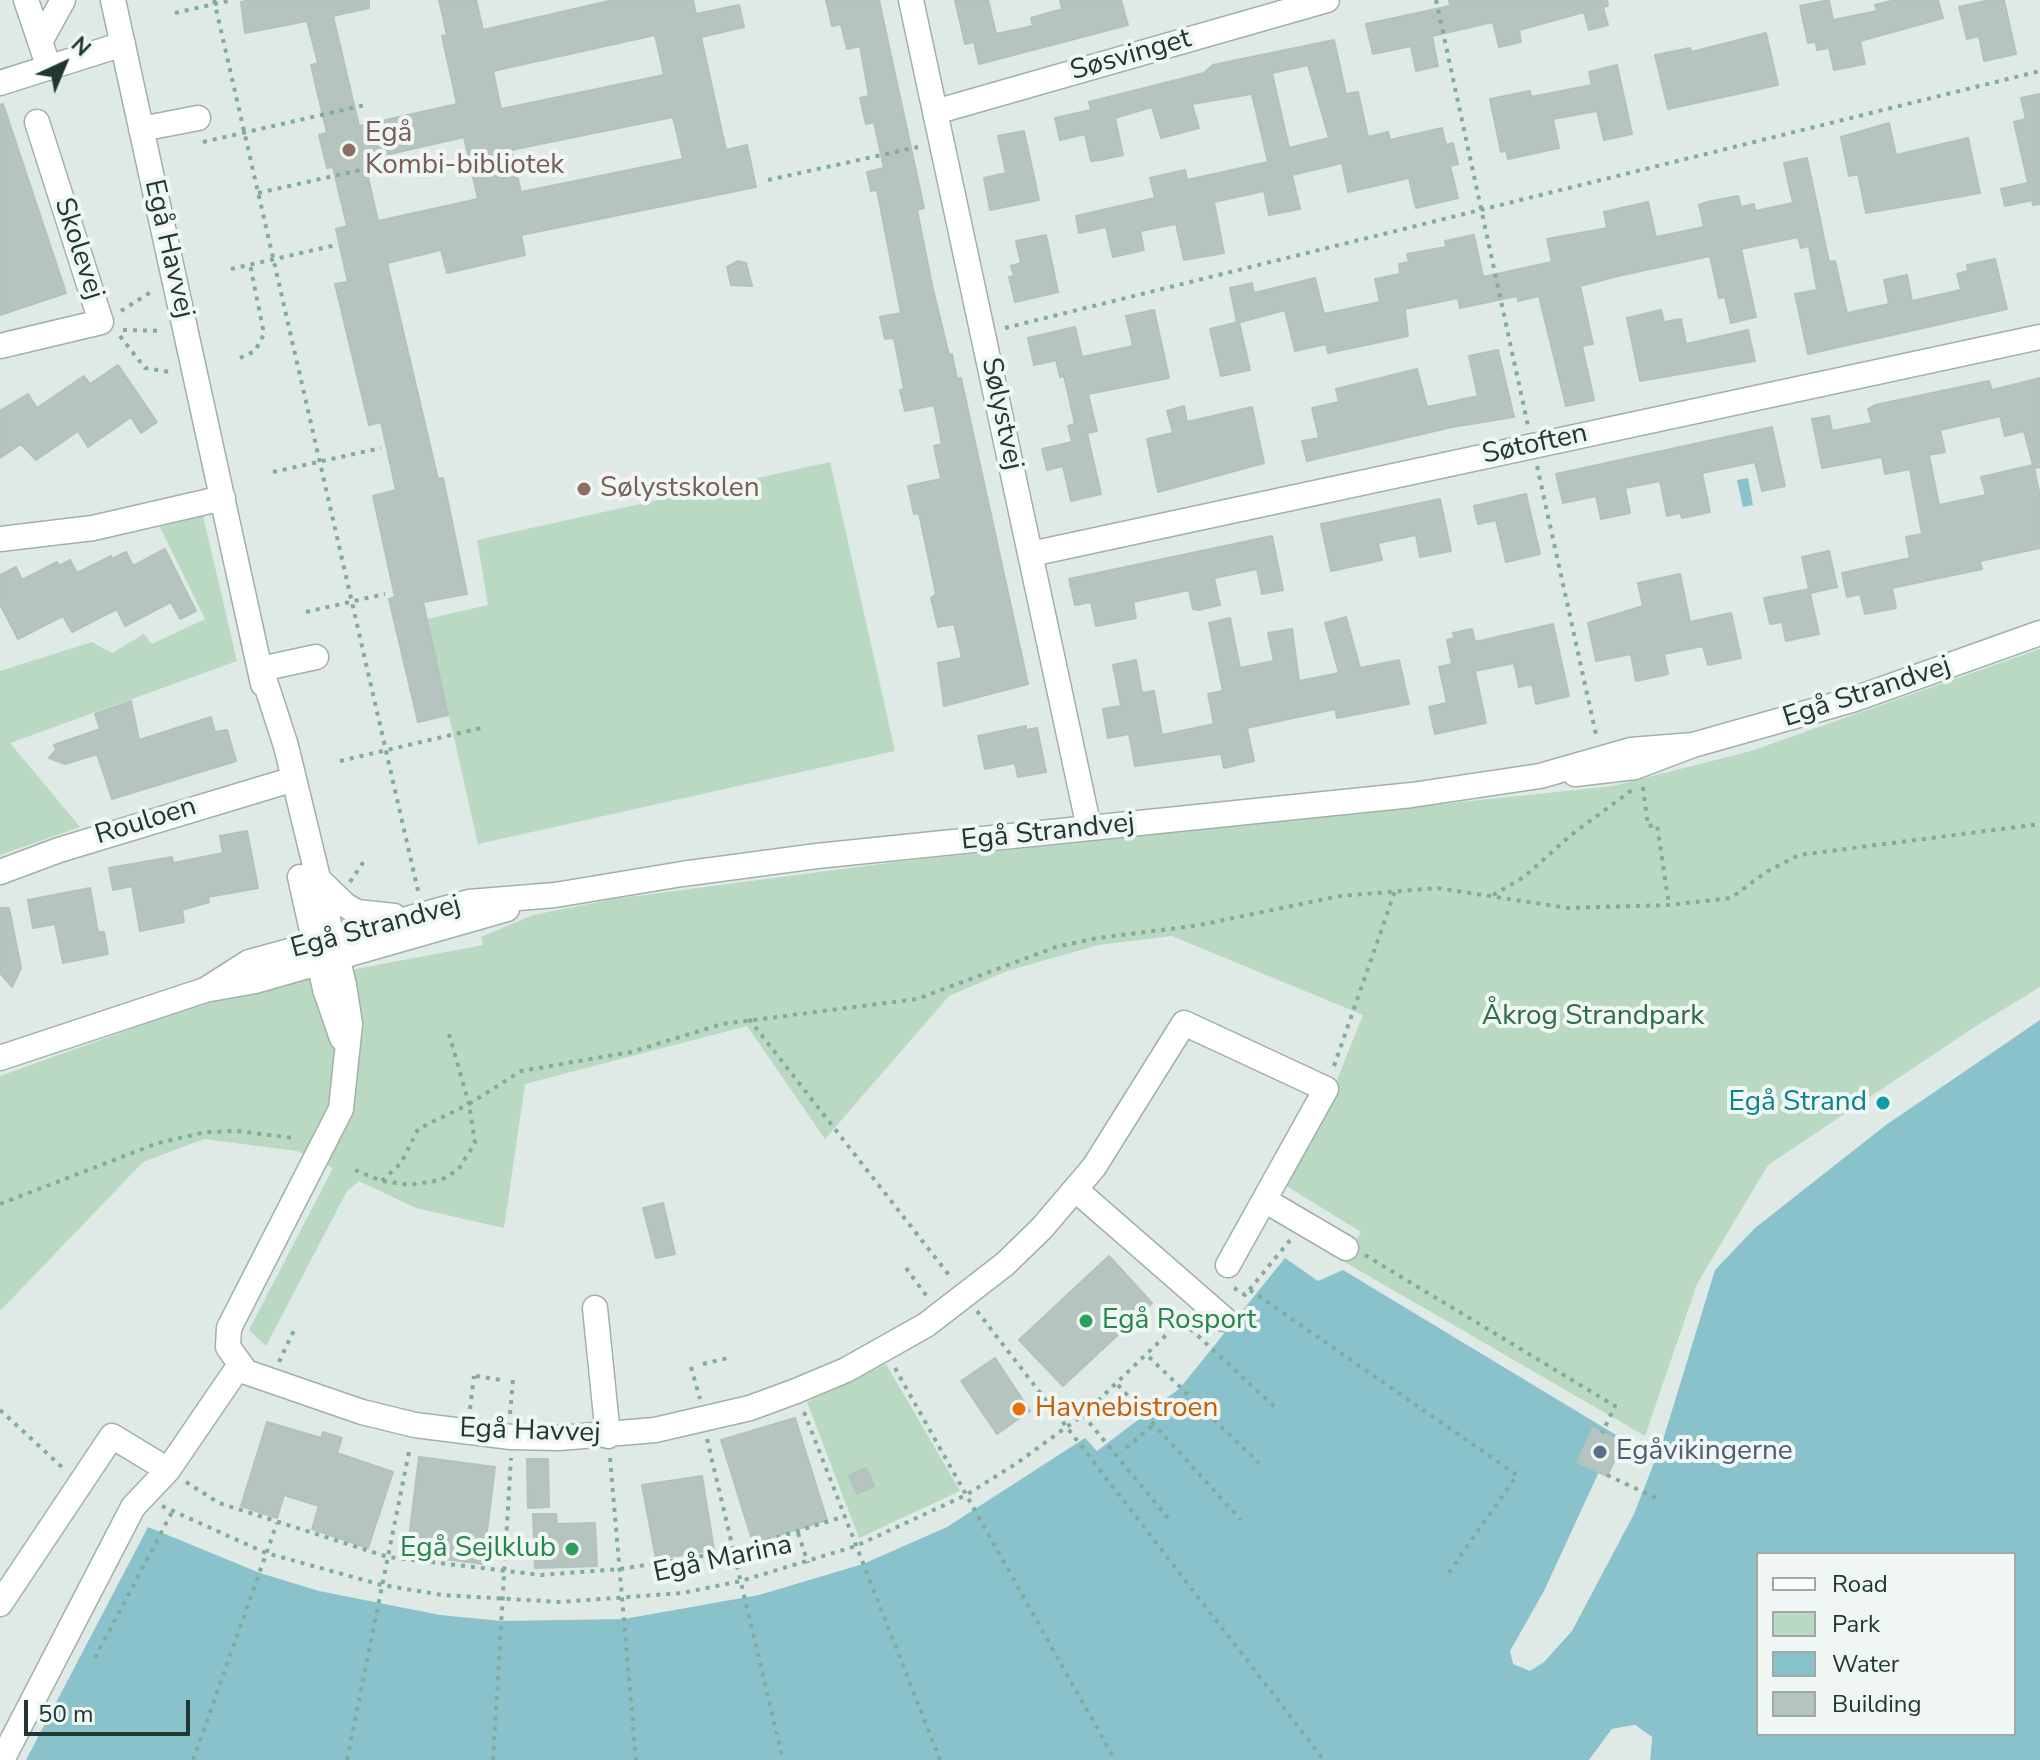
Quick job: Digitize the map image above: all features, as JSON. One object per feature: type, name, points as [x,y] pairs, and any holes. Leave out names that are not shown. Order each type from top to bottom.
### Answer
[{"type":"street","points":[[26,0],[49,68]]},
{"type":"street","points":[[40,42],[63,0]]},
{"type":"street","name":"Egå Havvej","points":[[113,0],[286,781],[326,951],[350,1024],[345,1090],[334,1126],[229,1328],[228,1347],[239,1366],[270,1382],[415,1425],[467,1432],[511,1437],[608,1436],[704,1420],[796,1391],[884,1350],[966,1296],[1023,1246],[1076,1190],[1094,1167],[1184,1023],[1326,1089]]},
{"type":"street","name":"Sølystvej","points":[[911,0],[1089,828]]},
{"type":"street","name":"Søsvinget","points":[[935,112],[1327,0]]},
{"type":"street","points":[[0,83],[123,44]]},
{"type":"street","name":"Skolevej","points":[[0,346],[101,322],[37,122]]},
{"type":"street","points":[[141,129],[200,130]]},
{"type":"street","name":"Søtoften","points":[[1031,554],[2040,337]]},
{"type":"street","points":[[0,539],[93,528],[223,498]]},
{"type":"street","name":"Egå Strandvej","points":[[326,951],[426,905],[555,895],[751,864],[1412,795],[1540,776],[1610,773],[1693,745],[1852,700],[2040,633]]},
{"type":"street","points":[[261,669],[316,657]]},
{"type":"street","name":"Egå Strandvej","points":[[1540,776],[1631,750],[1693,745]]},
{"type":"street","name":"Egå Havvej","points":[[286,781],[317,878],[326,951]]},
{"type":"street","name":"Rouloen","points":[[0,872],[59,850],[286,781]]},
{"type":"street","points":[[317,878],[345,905],[357,912],[384,916],[426,905]]},
{"type":"street","name":"Egå Strandvej","points":[[0,1058],[205,990],[249,962],[326,951],[555,895]]},
{"type":"street","points":[[1228,1265],[1326,1089]]},
{"type":"street","points":[[1076,1190],[1212,1309]]},
{"type":"street","points":[[1266,1201],[1346,1248]]},
{"type":"street","points":[[595,1308],[608,1436]]},
{"type":"street","points":[[2,1760],[141,1496],[168,1470],[239,1366]]},
{"type":"street","points":[[0,1604],[112,1436],[168,1470]]},
{"type":"path","points":[[175,13],[232,0]]},
{"type":"path","points":[[1436,0],[1601,757]]},
{"type":"path","points":[[215,2],[386,752],[426,905]]},
{"type":"path","points":[[983,333],[1481,207],[2040,71]]},
{"type":"path","points":[[200,130],[244,133],[365,105]]},
{"type":"path","points":[[768,180],[942,142]]},
{"type":"path","points":[[258,193],[365,169]]},
{"type":"path","points":[[231,269],[336,245]]},
{"type":"path","points":[[240,358],[255,351],[264,334],[250,264]]},
{"type":"path","points":[[101,322],[109,320],[153,290],[175,282]]},
{"type":"path","points":[[170,372],[145,368],[116,331],[140,328],[165,332],[185,328]]},
{"type":"path","points":[[273,472],[381,448]]},
{"type":"path","points":[[306,612],[385,594]]},
{"type":"path","points":[[340,761],[481,728]]},
{"type":"path","points":[[1492,896],[1524,877],[1642,780],[1648,826],[1657,825],[1669,905]]},
{"type":"path","points":[[382,1181],[401,1163],[418,1129],[469,1104],[521,1071],[631,1052],[722,1024],[749,1019],[917,999],[1056,947],[1200,925],[1340,896],[1395,891],[1437,888],[1568,908],[1669,905],[1731,898],[1766,872],[1799,855],[2040,824]]},
{"type":"path","points":[[348,885],[364,861]]},
{"type":"path","points":[[1326,1089],[1395,891]]},
{"type":"path","points":[[749,1019],[1324,1760]]},
{"type":"path","points":[[355,1170],[382,1181],[410,1185],[441,1180],[458,1170],[475,1143],[469,1104],[449,1034]]},
{"type":"path","points":[[0,1204],[158,1143],[194,1135],[238,1131],[294,1138]]},
{"type":"path","points":[[1304,1224],[1250,1290],[1517,1475],[1445,1578]]},
{"type":"path","points":[[1346,1248],[1371,1257],[1615,1406],[1602,1433]]},
{"type":"path","points":[[906,1268],[940,1315]]},
{"type":"path","name":"Egå Marina","points":[[141,1496],[266,1553],[382,1585],[502,1601],[561,1602],[623,1599],[741,1581],[856,1546],[966,1495],[1067,1428],[1118,1385],[1182,1321],[1212,1309],[1235,1287],[1245,1295],[1250,1290]]},
{"type":"path","points":[[1182,1321],[1278,1410]]},
{"type":"path","points":[[270,1382],[296,1326]]},
{"type":"path","points":[[884,1350],[1115,1760]]},
{"type":"path","points":[[1149,1356],[1259,1463]]},
{"type":"path","points":[[703,1364],[728,1358]]},
{"type":"path","points":[[691,1367],[783,1760]]},
{"type":"path","points":[[467,1432],[475,1376],[501,1380]]},
{"type":"path","points":[[493,1760],[513,1380]]},
{"type":"path","points":[[1118,1385],[1241,1520]]},
{"type":"path","points":[[796,1391],[940,1760]]},
{"type":"path","points":[[0,1410],[61,1468],[83,1479]]},
{"type":"path","points":[[1083,1415],[1168,1518]]},
{"type":"path","points":[[1126,1448],[1154,1424]]},
{"type":"path","points":[[347,1760],[415,1425]]},
{"type":"path","points":[[608,1436],[636,1760]]},
{"type":"path","points":[[168,1470],[219,1503],[388,1557],[541,1575],[620,1569],[734,1551],[845,1516]]},
{"type":"path","points":[[1607,1475],[1660,1500]]},
{"type":"path","points":[[95,1658],[172,1512]]},
{"type":"path","points":[[193,1760],[277,1523]]},
{"type":"path","points":[[798,1533],[808,1563]]},
{"type":"path","points":[[561,1602],[561,1610]]},
{"type":"green space","points":[[830,462],[895,751],[478,844],[427,619],[488,605],[477,540]]},
{"type":"green space","points":[[203,516],[237,661],[10,743],[80,827],[0,855],[0,671],[92,642],[112,653],[144,634],[152,644],[205,619],[160,527]]},
{"type":"green space","name":"Åkrog Strandpark","points":[[2040,649],[2040,987],[1976,1026],[1768,1165],[1697,1284],[1645,1436],[1343,1261],[1361,1232],[1285,1185],[1328,1102],[1363,1015],[1172,936],[1098,945],[1007,971],[949,996],[825,1139],[747,1026],[525,1084],[504,1228],[416,1208],[359,1181],[347,1191],[266,1346],[249,1330],[333,1168],[297,1151],[204,1139],[143,1162],[0,1311],[0,1076],[184,1010],[293,981],[483,945],[481,937],[533,915],[614,899],[896,862],[1613,786],[1751,751]]},
{"type":"green space","points":[[886,1364],[960,1491],[859,1538],[807,1402]]},
{"type":"water","points":[[1748,478],[1753,505],[1743,507],[1737,480]]},
{"type":"water","points":[[2040,1020],[2040,1760],[1650,1760],[1652,1737],[1635,1725],[1612,1729],[1589,1760],[26,1760],[148,1527],[260,1573],[319,1591],[440,1615],[501,1621],[624,1619],[759,1595],[863,1564],[947,1527],[1085,1438],[1097,1451],[1180,1388],[1285,1258],[1318,1281],[1343,1270],[1616,1435],[1544,1591],[1510,1651],[1513,1664],[1530,1671],[1544,1662],[1572,1631],[1634,1514],[1663,1440],[1715,1270],[1755,1228],[1886,1125]]},
{"type":"pier","points":[[1635,1725],[1652,1737],[1650,1760],[1646,1760],[1648,1739],[1639,1731],[1627,1728],[1614,1733],[1594,1760],[1589,1760],[1612,1729]]},
{"type":"building","points":[[369,0],[369,8],[333,16],[359,126],[457,104],[442,36],[447,35],[439,0],[476,0],[483,30],[613,0],[693,0],[696,14],[739,5],[744,27],[701,37],[726,150],[747,145],[756,187],[521,235],[525,255],[447,273],[441,250],[387,263],[438,479],[443,478],[467,594],[423,602],[448,715],[418,722],[389,599],[395,597],[373,496],[396,490],[381,422],[369,425],[335,284],[348,282],[336,229],[347,226],[333,167],[327,168],[319,135],[327,133],[311,65],[318,63],[307,21],[245,33],[241,2]],"holes":[[[655,35],[664,75],[501,109],[493,71]],[[673,117],[683,159],[521,192],[511,150]],[[464,137],[478,199],[378,221],[364,160]]]},
{"type":"building","points":[[826,0],[879,0],[924,208],[917,210],[932,285],[949,355],[952,354],[957,379],[961,378],[1028,684],[944,706],[938,663],[962,658],[954,624],[938,627],[931,598],[936,594],[919,513],[914,514],[908,486],[941,479],[934,446],[942,444],[934,405],[905,411],[894,338],[885,339],[880,317],[901,313],[877,190],[871,191],[867,172],[884,168],[874,122],[866,124],[860,98],[869,96],[860,46],[847,49],[841,24],[832,26]]},
{"type":"building","points":[[955,0],[988,0],[996,34],[1033,26],[1031,18],[1062,9],[1060,0],[1121,0],[1128,25],[979,64],[974,42],[965,44]]},
{"type":"building","points":[[1449,0],[1607,0],[1608,6],[1603,7],[1608,25],[1589,30],[1584,12],[1519,30],[1521,42],[1499,47],[1493,22],[1432,36],[1438,66],[1416,71],[1411,46],[1373,54],[1366,24],[1450,6]]},
{"type":"building","points":[[1829,0],[1833,20],[1877,11],[1875,5],[1895,0],[1938,0],[1943,18],[1860,41],[1865,64],[1834,70],[1829,48],[1817,50],[1816,42],[1808,43],[1800,6]]},
{"type":"building","points":[[2004,0],[2016,54],[1984,61],[1979,36],[1967,39],[1959,7]]},
{"type":"building","points":[[1766,33],[1778,85],[1668,109],[1655,55],[1690,48],[1691,52]]},
{"type":"building","points":[[1334,40],[1346,94],[1358,92],[1368,137],[1388,132],[1390,140],[1442,128],[1446,145],[1453,143],[1458,164],[1450,166],[1458,198],[1416,208],[1409,178],[1348,192],[1342,163],[1292,175],[1300,209],[1269,215],[1264,191],[1214,202],[1224,253],[1184,260],[1176,224],[1140,231],[1144,250],[1113,257],[1106,227],[1079,233],[1076,216],[1155,198],[1150,178],[1185,170],[1187,180],[1268,162],[1252,94],[1192,104],[1199,128],[1161,138],[1152,107],[1115,118],[1123,155],[1101,160],[1091,161],[1085,134],[1060,140],[1055,118],[1091,110],[1089,102],[1204,73],[1213,65]],"holes":[[[1308,65],[1329,138],[1289,148],[1272,73]]]},
{"type":"building","points":[[1617,65],[1632,134],[1604,140],[1597,111],[1553,119],[1559,148],[1508,159],[1506,150],[1501,152],[1490,99],[1530,91],[1531,97],[1592,85],[1589,72]]},
{"type":"building","points":[[2040,94],[2040,204],[2033,205],[2032,200],[2005,206],[2001,189],[2028,183],[2014,122],[2026,119],[2021,98]]},
{"type":"building","points":[[3,104],[66,293],[0,315],[0,105]]},
{"type":"building","points":[[1889,123],[1896,155],[1968,138],[1980,193],[1866,213],[1858,174],[1849,176],[1841,137]]},
{"type":"building","points":[[1024,131],[1039,200],[990,210],[984,178],[1006,173],[998,136]]},
{"type":"building","points":[[1807,158],[1829,262],[1835,261],[1847,313],[1889,304],[1884,280],[1907,275],[1912,301],[1961,290],[1957,274],[1968,271],[1967,265],[1995,259],[2007,309],[1808,354],[1795,294],[1817,290],[1809,246],[1801,248],[1798,237],[1741,249],[1756,317],[1731,323],[1725,297],[1719,298],[1710,256],[1618,276],[1580,286],[1593,344],[1582,346],[1594,400],[1566,406],[1539,296],[1518,301],[1517,296],[1460,308],[1458,298],[1405,309],[1408,336],[1328,353],[1326,344],[1295,351],[1285,310],[1237,323],[1230,288],[1252,283],[1254,293],[1315,278],[1324,314],[1380,302],[1375,279],[1400,274],[1399,264],[1409,262],[1407,254],[1446,247],[1445,241],[1474,235],[1483,277],[1552,262],[1547,239],[1607,228],[1604,212],[1648,202],[1656,237],[1704,227],[1699,205],[1707,202],[1738,196],[1741,207],[1754,204],[1755,211],[1793,203],[1784,163]]},
{"type":"building","points":[[1046,235],[1058,292],[1015,302],[1009,277],[1014,276],[1011,266],[1021,263],[1016,241]]},
{"type":"building","points":[[738,261],[746,263],[752,286],[731,285],[727,267]]},
{"type":"building","points":[[1154,310],[1169,378],[1088,394],[1097,431],[1087,433],[1101,494],[1071,501],[1063,466],[1047,470],[1042,449],[1072,442],[1068,426],[1075,424],[1064,376],[1060,377],[1056,360],[1034,365],[1028,338],[1075,327],[1082,357],[1133,346],[1126,316]]},
{"type":"building","points":[[1661,310],[1664,322],[1681,319],[1686,344],[1748,330],[1755,361],[1640,381],[1627,318]]},
{"type":"building","points":[[1239,322],[1250,370],[1221,376],[1210,329]]},
{"type":"building","points":[[1498,350],[1514,417],[1452,427],[1307,461],[1302,441],[1319,438],[1312,408],[1339,402],[1336,389],[1417,369],[1427,407],[1478,396],[1469,356]]},
{"type":"building","points":[[118,365],[157,422],[141,433],[131,417],[88,447],[78,431],[36,460],[21,444],[0,458],[0,411],[28,394],[37,408],[84,376],[90,384]]},
{"type":"building","points":[[2040,378],[2040,467],[2034,468],[2040,496],[2040,548],[1980,561],[1982,569],[1892,588],[1896,608],[1865,614],[1860,594],[1847,597],[1842,573],[1910,558],[1906,537],[1922,534],[1910,469],[1885,474],[1882,457],[1822,468],[1812,419],[1829,416],[1832,431],[1872,423],[1868,409],[1875,405],[1989,381],[1992,390]],"holes":[[[2000,416],[2005,436],[2024,431],[2033,465],[1981,477],[1986,495],[1939,505],[1929,455],[1945,452],[1940,430]]]},
{"type":"building","points":[[1184,406],[1187,422],[1252,407],[1264,463],[1158,492],[1147,439],[1173,433],[1167,411]]},
{"type":"building","points":[[1772,427],[1785,486],[1762,491],[1755,462],[1702,473],[1710,512],[1682,518],[1680,513],[1667,516],[1660,481],[1625,488],[1630,513],[1601,519],[1596,496],[1563,503],[1556,474]]},
{"type":"building","points":[[1526,494],[1540,554],[1506,562],[1496,520],[1478,524],[1474,506]]},
{"type":"building","points":[[1440,499],[1451,551],[1420,557],[1416,535],[1378,543],[1382,560],[1331,571],[1321,524]]},
{"type":"building","points":[[1272,536],[1283,590],[1262,594],[1257,569],[1214,578],[1220,605],[1198,610],[1193,609],[1189,590],[1133,602],[1136,618],[1096,626],[1091,602],[1075,605],[1069,579]]},
{"type":"building","points":[[165,549],[196,611],[180,619],[171,602],[125,626],[117,609],[72,632],[63,616],[18,639],[0,604],[0,575],[16,567],[22,580],[57,562],[59,566],[70,560],[77,573],[126,552],[133,566]]},
{"type":"building","points":[[1829,551],[1837,587],[1810,593],[1819,634],[1786,641],[1782,622],[1770,624],[1764,598],[1809,589],[1802,557]]},
{"type":"building","points":[[1680,574],[1690,622],[1731,613],[1741,658],[1708,665],[1703,646],[1664,654],[1668,674],[1636,681],[1631,654],[1596,661],[1588,623],[1643,606],[1638,583]]},
{"type":"building","points":[[1346,617],[1360,668],[1399,660],[1409,704],[1337,718],[1335,709],[1247,728],[1254,761],[1224,768],[1221,754],[1135,766],[1129,734],[1108,738],[1103,709],[1121,706],[1113,665],[1136,660],[1142,693],[1154,691],[1162,735],[1214,724],[1208,694],[1223,691],[1209,623],[1230,618],[1240,668],[1274,661],[1268,633],[1292,629],[1299,681],[1339,673],[1325,623]]},
{"type":"building","points":[[1553,624],[1569,696],[1536,704],[1532,684],[1519,687],[1514,663],[1475,671],[1486,723],[1435,734],[1429,707],[1447,703],[1439,667],[1452,664],[1447,640],[1454,638],[1453,633],[1472,629],[1475,642]]},
{"type":"building","points":[[131,701],[139,740],[211,717],[215,732],[227,730],[236,761],[112,799],[97,754],[65,764],[49,758],[56,750],[54,745],[100,729],[95,714]]},
{"type":"building","points":[[1026,726],[1026,730],[1037,728],[1046,772],[1018,777],[1015,763],[985,769],[978,736]]},
{"type":"building","points":[[247,831],[258,888],[208,897],[209,902],[182,910],[184,922],[140,931],[132,886],[113,890],[109,868],[172,857],[173,863],[223,853],[220,836]]},
{"type":"building","points":[[90,888],[98,932],[104,932],[108,954],[63,963],[55,924],[33,928],[28,900]]},
{"type":"building","points":[[0,908],[9,908],[21,968],[12,987],[0,973]]},
{"type":"building","points":[[663,1203],[675,1254],[656,1258],[643,1208]]},
{"type":"building","name":"Egå Rosport","points":[[1109,1256],[1152,1303],[1063,1386],[1019,1340]]},
{"type":"building","points":[[995,1358],[1030,1411],[997,1434],[961,1381]]},
{"type":"building","points":[[795,1418],[827,1520],[753,1543],[721,1440]]},
{"type":"building","points":[[267,1422],[321,1438],[323,1432],[342,1438],[337,1453],[393,1472],[368,1548],[312,1529],[319,1506],[284,1495],[277,1518],[241,1506]]},
{"type":"building","name":"Egåvikingerne","points":[[1593,1428],[1623,1443],[1607,1476],[1577,1462]]},
{"type":"building","points":[[419,1457],[495,1467],[483,1564],[407,1554]]},
{"type":"building","points":[[527,1459],[548,1459],[549,1507],[528,1508]]},
{"type":"building","points":[[866,1468],[874,1486],[857,1494],[849,1476]]},
{"type":"building","points":[[702,1476],[714,1550],[656,1559],[642,1485]]},
{"type":"building","points":[[533,1514],[556,1514],[557,1524],[595,1523],[597,1566],[535,1568]]},
{"type":"place","name":"Egå Kombi-bibliotek","points":[[349,150]]},
{"type":"place","name":"Sølystskolen","points":[[584,489]]},
{"type":"place","name":"Egå Strand","points":[[1883,1103]]},
{"type":"place","name":"Egå Rosport","points":[[1086,1321]]},
{"type":"place","name":"Havnebistroen","points":[[1019,1409]]},
{"type":"place","name":"Egåvikingerne","points":[[1600,1452]]},
{"type":"place","name":"Egå Sejlklub","points":[[572,1549]]}]
